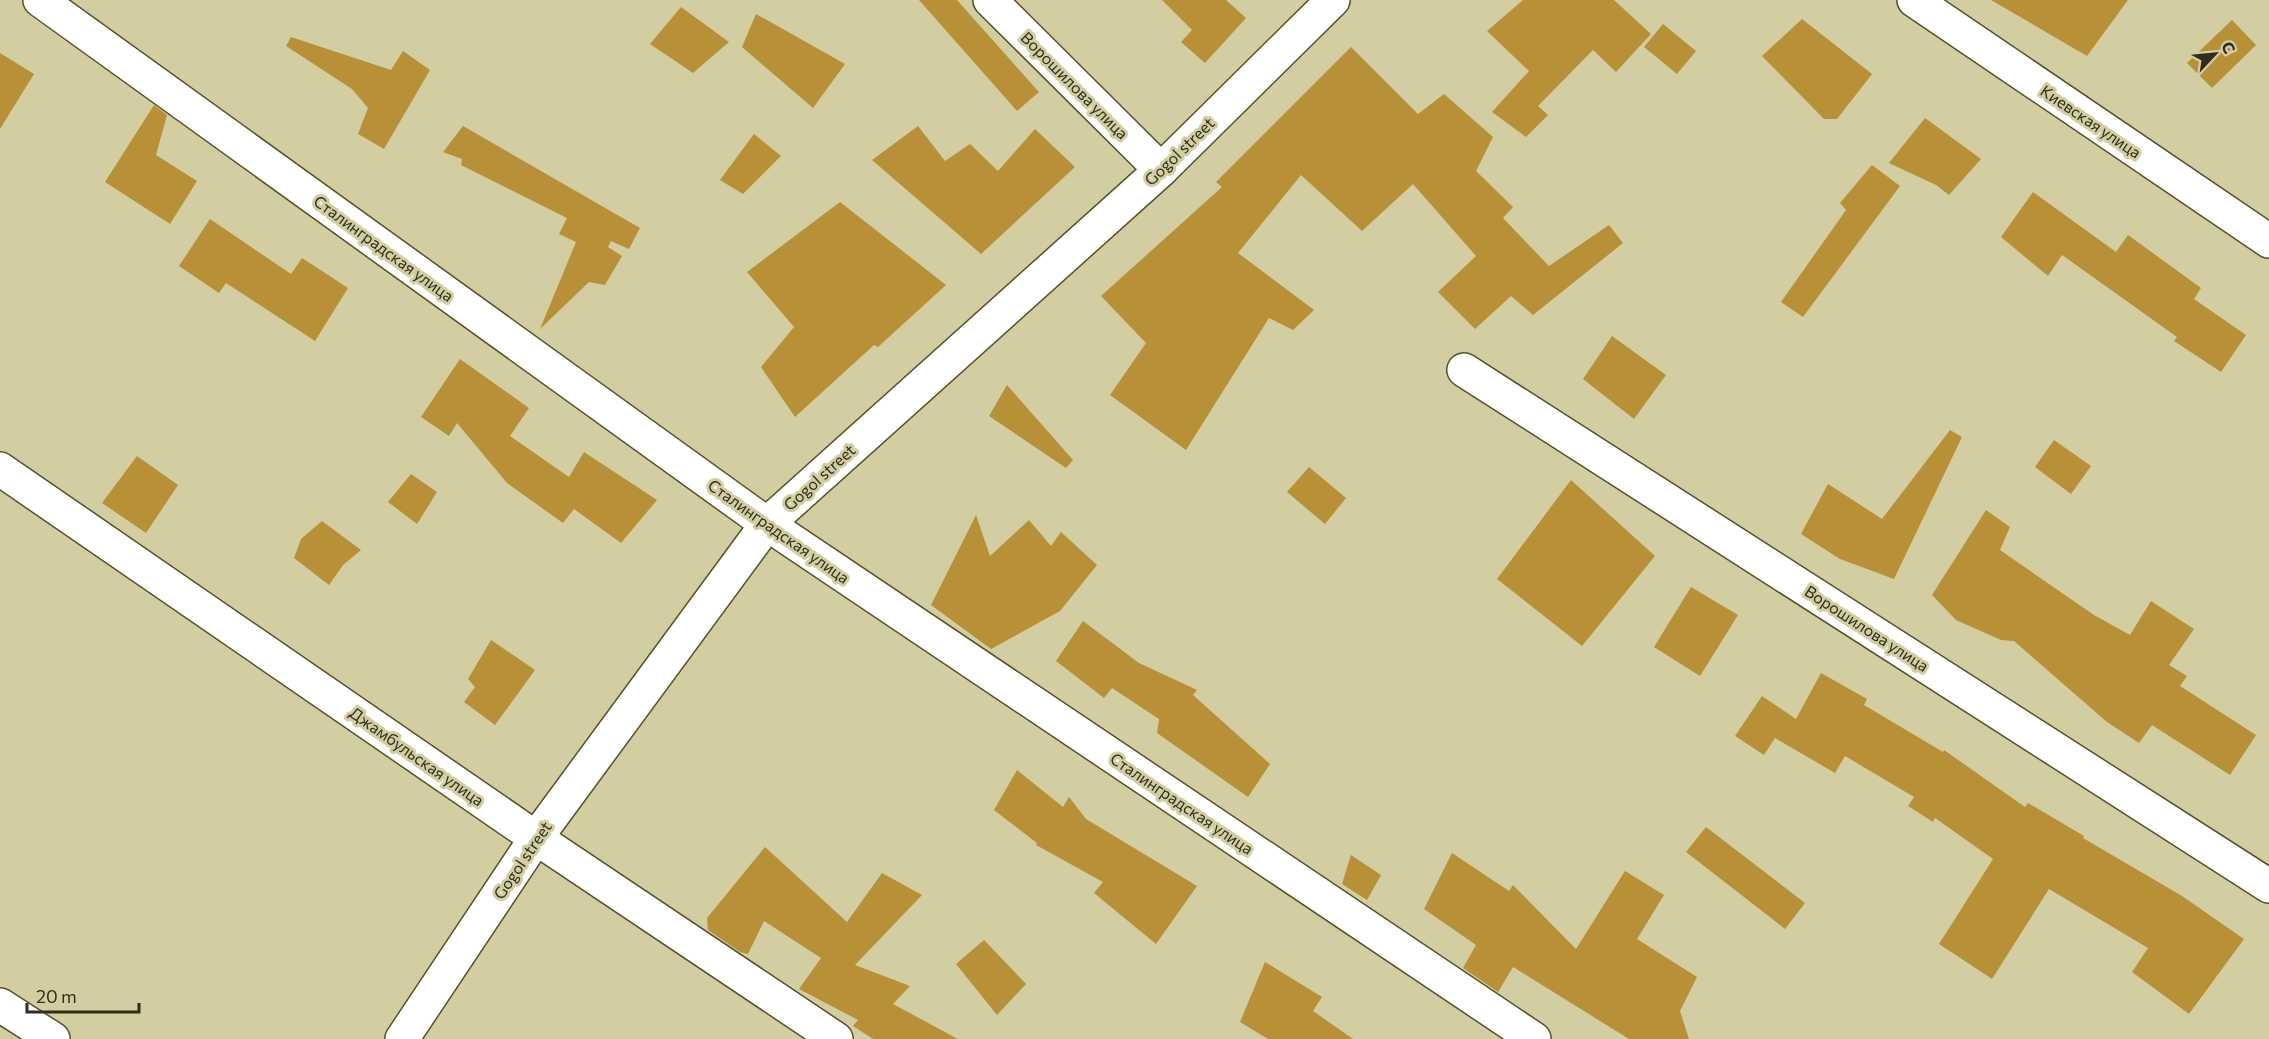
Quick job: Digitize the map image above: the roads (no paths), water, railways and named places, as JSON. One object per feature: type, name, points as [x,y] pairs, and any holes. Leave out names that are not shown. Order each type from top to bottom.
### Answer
[{"type":"street","name":"Сталинградская улица","points":[[40,0],[767,524],[1534,1039]]},
{"type":"street","name":"Ворошилова улица","points":[[990,0],[1161,170]]},
{"type":"street","name":"Gogol street","points":[[402,1039],[536,838],[767,524],[1161,170],[1333,0]]},
{"type":"street","name":"Киевская улица","points":[[1914,0],[2269,241]]},
{"type":"street","name":"Ворошилова улица","points":[[1464,370],[2269,886]]},
{"type":"street","name":"Джамбульская улица","points":[[0,469],[536,838],[836,1039]]},
{"type":"street","points":[[0,1005],[53,1039]]}]
